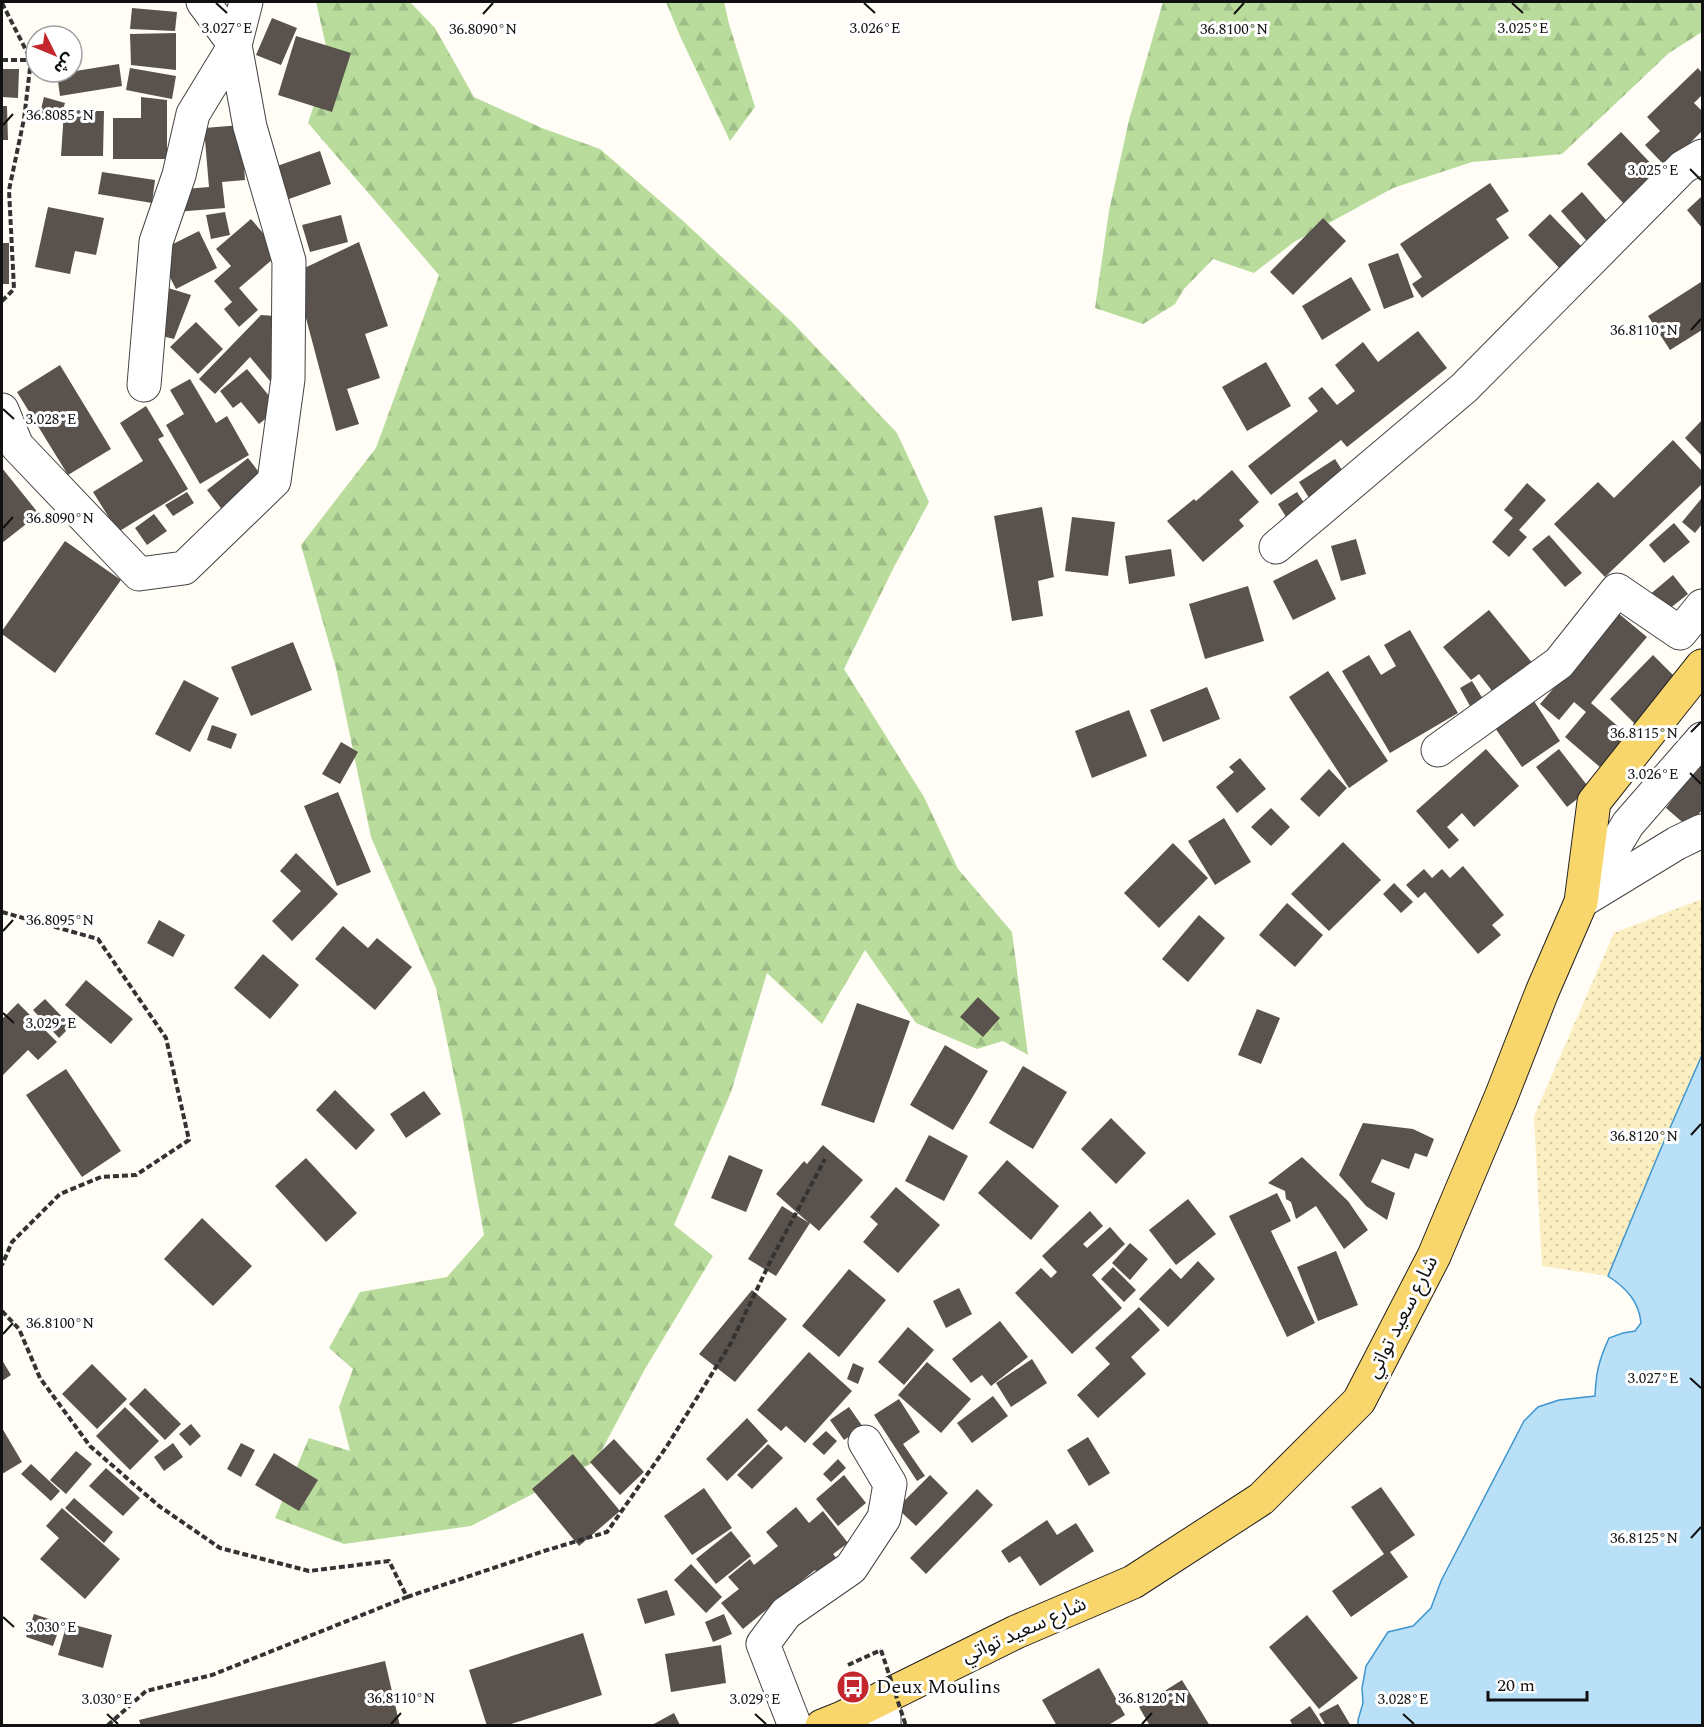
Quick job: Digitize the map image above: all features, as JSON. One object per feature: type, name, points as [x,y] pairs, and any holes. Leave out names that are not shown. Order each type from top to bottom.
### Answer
[{"type":"main road","name":"شارع سعيد تواتي","points":[[822,1725],[842,1718],[884,1711],[1016,1632],[1133,1582],[1261,1499],[1359,1401],[1434,1256],[1581,902],[1594,802],[1702,666]]},
{"type":"street","points":[[2,410],[17,446],[140,574],[184,568],[274,481],[288,379],[289,261],[250,127],[236,45],[203,2]]},
{"type":"street","points":[[144,385],[156,242],[179,175],[194,114],[236,45],[246,2]]},
{"type":"street","points":[[1276,547],[1464,388],[1683,168],[1702,156]]},
{"type":"street","points":[[1438,750],[1559,663],[1617,590],[1680,633],[1702,606]]},
{"type":"street","points":[[1581,902],[1628,824],[1702,739]]},
{"type":"street","points":[[1581,902],[1677,843],[1702,831]]},
{"type":"street","points":[[795,1725],[763,1644],[786,1613],[851,1569],[884,1518],[890,1484],[865,1442]]},
{"type":"path","points":[[2,3],[24,46]]},
{"type":"path","points":[[2,60],[24,60]]},
{"type":"path","points":[[2,301],[14,289],[9,190],[24,119],[28,84]]},
{"type":"path","points":[[2,912],[98,939],[166,1038],[189,1140],[136,1175],[101,1177],[60,1194],[12,1242],[2,1265]]},
{"type":"path","points":[[107,1725],[146,1691],[212,1675],[407,1597],[607,1532],[668,1446],[731,1342],[825,1158]]},
{"type":"path","points":[[2,1311],[19,1329],[40,1378],[90,1446],[168,1512],[220,1548],[309,1571],[389,1561],[407,1597]]},
{"type":"path","points":[[848,1665],[880,1650],[906,1725]]},
{"type":"green space","points":[[316,2],[410,2],[435,28],[474,97],[542,128],[600,149],[682,220],[793,323],[897,433],[929,502],[844,669],[924,797],[958,869],[1012,932],[1028,1055],[1003,1041],[977,1049],[916,1023],[865,950],[822,1024],[767,973],[731,1092],[674,1225],[713,1256],[645,1369],[596,1461],[471,1526],[344,1544],[275,1518],[309,1438],[350,1451],[339,1407],[353,1369],[329,1348],[360,1292],[447,1277],[484,1235],[436,988],[371,837],[336,668],[301,545],[376,448],[439,275],[308,123],[329,59]]},
{"type":"green space","points":[[666,2],[724,2],[755,107],[730,141],[680,36]]},
{"type":"green space","points":[[1163,2],[1702,2],[1702,32],[1669,53],[1562,154],[1472,162],[1393,188],[1294,242],[1254,273],[1213,259],[1184,289],[1175,304],[1143,324],[1095,308],[1109,211],[1129,120]]},
{"type":"sand","points":[[1702,899],[1702,1055],[1608,1276],[1542,1266],[1534,1116],[1614,933]]},
{"type":"water","points":[[1702,1055],[1702,1725],[1358,1725],[1363,1703],[1362,1688],[1366,1666],[1388,1632],[1413,1626],[1431,1608],[1441,1581],[1524,1421],[1538,1407],[1559,1400],[1595,1396],[1599,1366],[1609,1338],[1635,1331],[1641,1323],[1638,1308],[1630,1296],[1608,1276]]},
{"type":"building","points":[[132,8],[177,12],[175,31],[130,29]]},
{"type":"building","points":[[272,18],[297,28],[281,65],[256,55]]},
{"type":"building","points":[[176,33],[176,70],[131,65],[130,34]]},
{"type":"building","points":[[296,36],[351,53],[332,112],[278,95]]},
{"type":"building","points":[[119,64],[122,86],[60,96],[58,84],[84,84],[84,70]]},
{"type":"building","points":[[130,68],[176,76],[172,99],[126,90]]},
{"type":"building","points":[[1698,68],[1702,73],[1702,95],[1694,103],[1702,111],[1702,131],[1666,167],[1645,145],[1660,131],[1647,117]]},
{"type":"building","points":[[2,69],[19,69],[18,98],[2,97]]},
{"type":"building","points":[[44,97],[65,103],[60,118],[40,113]]},
{"type":"building","points":[[141,97],[167,100],[167,159],[113,159],[113,118],[141,118]]},
{"type":"building","points":[[2,106],[7,106],[8,140],[2,140]]},
{"type":"building","points":[[64,111],[104,111],[103,156],[61,156]]},
{"type":"building","points":[[241,125],[245,180],[222,182],[225,208],[175,212],[173,190],[209,187],[204,128]]},
{"type":"building","points":[[1621,132],[1658,171],[1624,204],[1587,164]]},
{"type":"building","points":[[320,151],[331,184],[289,199],[277,166]]},
{"type":"building","points":[[102,172],[155,180],[152,203],[98,194]]},
{"type":"building","points":[[1490,183],[1509,211],[1496,219],[1509,238],[1422,298],[1412,284],[1422,277],[1400,244]]},
{"type":"building","points":[[1582,192],[1612,227],[1591,246],[1561,211]]},
{"type":"building","points":[[1701,197],[1702,199],[1702,228],[1687,210]]},
{"type":"building","points":[[48,207],[104,218],[96,255],[75,251],[70,274],[35,267]]},
{"type":"building","points":[[225,212],[230,235],[211,239],[206,215]]},
{"type":"building","points":[[1550,214],[1585,250],[1563,272],[1528,235]]},
{"type":"building","points":[[341,215],[348,242],[310,252],[302,225]]},
{"type":"building","points":[[1323,218],[1346,241],[1293,295],[1270,272]]},
{"type":"building","points":[[251,219],[280,253],[239,288],[258,310],[239,327],[224,309],[232,302],[214,281],[231,266],[216,249]]},
{"type":"building","points":[[199,231],[217,268],[176,289],[157,252]]},
{"type":"building","points":[[359,242],[388,326],[365,334],[380,378],[347,389],[359,424],[336,431],[294,273]]},
{"type":"building","points":[[2,243],[9,243],[9,284],[2,284]]},
{"type":"building","points":[[1398,253],[1414,297],[1384,309],[1368,264]]},
{"type":"building","points":[[1351,277],[1371,310],[1322,340],[1302,306]]},
{"type":"building","points":[[1701,282],[1702,330],[1670,350],[1648,316]]},
{"type":"building","points":[[165,287],[191,295],[174,339],[150,333]]},
{"type":"building","points":[[261,315],[275,316],[275,387],[250,357],[215,394],[199,379]]},
{"type":"building","points":[[196,322],[223,349],[198,374],[170,347]]},
{"type":"building","points":[[1418,331],[1447,368],[1347,447],[1341,440],[1271,495],[1248,466],[1318,411],[1308,398],[1322,387],[1337,405],[1355,391],[1335,365],[1363,342],[1378,362]]},
{"type":"building","points":[[1266,362],[1291,406],[1247,431],[1222,387]]},
{"type":"building","points":[[60,365],[111,449],[68,475],[17,392]]},
{"type":"building","points":[[247,369],[279,408],[259,424],[241,402],[233,408],[220,391]]},
{"type":"building","points":[[190,379],[216,423],[227,416],[249,455],[200,484],[166,425],[184,414],[170,390]]},
{"type":"building","points":[[146,406],[164,436],[158,439],[188,489],[118,532],[93,492],[143,461],[120,423]]},
{"type":"building","points":[[1702,420],[1702,456],[1685,438]]},
{"type":"building","points":[[1673,440],[1702,471],[1702,484],[1605,577],[1554,524],[1598,482],[1614,498]]},
{"type":"building","points":[[248,458],[265,480],[224,512],[207,490]]},
{"type":"building","points":[[1335,459],[1347,478],[1311,501],[1299,482]]},
{"type":"building","points":[[2,468],[39,514],[2,543]]},
{"type":"building","points":[[1232,470],[1259,502],[1239,520],[1244,526],[1203,562],[1167,521],[1194,499],[1196,501]]},
{"type":"building","points":[[1527,483],[1546,500],[1519,530],[1527,537],[1509,557],[1492,542],[1513,518],[1504,510]]},
{"type":"building","points":[[187,492],[194,503],[173,516],[165,505]]},
{"type":"building","points":[[1297,492],[1308,509],[1288,520],[1278,504]]},
{"type":"building","points":[[1701,499],[1702,524],[1695,533],[1682,522]]},
{"type":"building","points":[[1042,507],[1054,577],[1038,581],[1043,616],[1012,621],[994,516]]},
{"type":"building","points":[[154,514],[167,531],[147,545],[135,528]]},
{"type":"building","points":[[1072,517],[1115,522],[1108,576],[1065,571]]},
{"type":"building","points":[[1674,523],[1690,542],[1664,563],[1649,545]]},
{"type":"building","points":[[1549,535],[1582,573],[1565,587],[1532,549]]},
{"type":"building","points":[[1356,539],[1366,574],[1341,581],[1331,546]]},
{"type":"building","points":[[65,541],[121,580],[55,673],[2,634],[2,631]]},
{"type":"building","points":[[1171,549],[1175,576],[1129,584],[1125,556]]},
{"type":"building","points":[[1317,559],[1336,599],[1293,620],[1273,581]]},
{"type":"building","points":[[1673,575],[1688,594],[1664,613],[1648,596]]},
{"type":"building","points":[[1248,586],[1264,641],[1205,659],[1189,604]]},
{"type":"building","points":[[1489,610],[1534,665],[1496,696],[1479,674],[1471,680],[1443,647]]},
{"type":"building","points":[[1618,613],[1647,637],[1591,703],[1629,736],[1601,768],[1565,737],[1586,712],[1574,702],[1559,720],[1540,704]]},
{"type":"building","points":[[1410,630],[1458,713],[1390,753],[1342,671],[1369,655],[1381,675],[1396,666],[1384,645]]},
{"type":"building","points":[[293,642],[312,690],[251,716],[231,667]]},
{"type":"building","points":[[1653,655],[1679,681],[1636,725],[1610,699]]},
{"type":"building","points":[[1328,671],[1388,761],[1349,788],[1289,697]]},
{"type":"building","points":[[184,680],[219,698],[190,752],[155,734]]},
{"type":"building","points":[[1472,681],[1483,699],[1470,706],[1460,688]]},
{"type":"building","points":[[1207,687],[1220,719],[1163,742],[1150,710]]},
{"type":"building","points":[[1532,698],[1560,741],[1522,767],[1493,725]]},
{"type":"building","points":[[1129,710],[1147,756],[1092,778],[1075,731]]},
{"type":"building","points":[[212,725],[237,734],[231,749],[207,740]]},
{"type":"building","points":[[341,742],[358,752],[340,784],[322,774]]},
{"type":"building","points":[[1486,749],[1519,786],[1474,827],[1462,813],[1447,827],[1459,840],[1449,849],[1416,811]]},
{"type":"building","points":[[1559,749],[1590,789],[1567,807],[1536,767]]},
{"type":"building","points":[[1240,758],[1266,789],[1237,813],[1216,787],[1234,772],[1229,767]]},
{"type":"building","points":[[1702,765],[1702,810],[1688,827],[1666,808],[1686,781]]},
{"type":"building","points":[[1329,769],[1347,788],[1319,817],[1300,799]]},
{"type":"building","points":[[338,792],[371,872],[337,886],[304,806]]},
{"type":"building","points":[[1271,808],[1290,827],[1271,846],[1251,827]]},
{"type":"building","points":[[1224,818],[1251,862],[1215,885],[1188,841]]},
{"type":"building","points":[[1343,842],[1381,880],[1329,931],[1291,894]]},
{"type":"building","points":[[1173,843],[1208,878],[1159,928],[1124,893]]},
{"type":"building","points":[[296,853],[338,894],[292,941],[272,921],[301,891],[280,871]]},
{"type":"building","points":[[1463,866],[1504,915],[1492,925],[1501,935],[1478,954],[1425,892],[1418,898],[1406,885],[1424,869],[1432,878],[1442,869],[1450,878]]},
{"type":"building","points":[[1394,883],[1413,902],[1401,913],[1383,894]]},
{"type":"building","points":[[1287,903],[1323,935],[1295,967],[1259,935]]},
{"type":"building","points":[[1199,915],[1225,938],[1188,982],[1162,959]]},
{"type":"building","points":[[159,920],[185,935],[173,957],[147,943]]},
{"type":"building","points":[[343,926],[368,948],[377,938],[412,967],[375,1010],[315,959]]},
{"type":"building","points":[[263,954],[299,985],[270,1019],[234,988]]},
{"type":"building","points":[[86,980],[133,1019],[111,1044],[65,1005]]},
{"type":"building","points":[[978,997],[1000,1018],[983,1037],[960,1017]]},
{"type":"building","points":[[45,999],[71,1026],[59,1038],[33,1010]]},
{"type":"building","points":[[18,1003],[57,1042],[38,1060],[28,1050],[2,1076],[2,1019]]},
{"type":"building","points":[[857,1003],[910,1021],[874,1123],[821,1105]]},
{"type":"building","points":[[1257,1009],[1280,1018],[1261,1064],[1238,1055]]},
{"type":"building","points":[[945,1045],[988,1071],[953,1130],[910,1105]]},
{"type":"building","points":[[1023,1066],[1067,1092],[1033,1149],[989,1123]]},
{"type":"building","points":[[66,1069],[121,1151],[82,1177],[26,1095]]},
{"type":"building","points":[[335,1090],[375,1130],[356,1150],[316,1110]]},
{"type":"building","points":[[424,1091],[441,1114],[406,1138],[390,1114]]},
{"type":"building","points":[[1111,1118],[1146,1153],[1116,1184],[1081,1149]]},
{"type":"building","points":[[1363,1123],[1413,1129],[1434,1139],[1427,1157],[1415,1153],[1409,1169],[1382,1159],[1371,1182],[1395,1193],[1387,1220],[1366,1206],[1339,1175]]},
{"type":"building","points":[[929,1135],[968,1156],[944,1201],[905,1181]]},
{"type":"building","points":[[823,1145],[863,1180],[819,1231],[810,1223],[776,1276],[748,1259],[782,1206],[809,1223],[776,1194],[804,1161],[807,1164]]},
{"type":"building","points":[[729,1155],[763,1170],[746,1212],[711,1198]]},
{"type":"building","points":[[1302,1157],[1348,1201],[1368,1230],[1344,1249],[1316,1206],[1296,1219],[1291,1202],[1286,1199],[1285,1191],[1268,1183]]},
{"type":"building","points":[[306,1158],[357,1213],[326,1242],[275,1186]]},
{"type":"building","points":[[1007,1160],[1059,1206],[1031,1240],[978,1193]]},
{"type":"building","points":[[896,1187],[940,1225],[898,1273],[863,1242],[878,1224],[870,1217]]},
{"type":"building","points":[[1277,1193],[1291,1221],[1271,1231],[1315,1323],[1287,1337],[1229,1216]]},
{"type":"building","points":[[1188,1199],[1216,1234],[1176,1265],[1149,1230]]},
{"type":"building","points":[[1090,1211],[1103,1226],[1083,1244],[1087,1248],[1110,1227],[1125,1244],[1092,1275],[1122,1308],[1072,1354],[1015,1293],[1041,1268],[1051,1278],[1057,1272],[1042,1256]]},
{"type":"building","points":[[202,1218],[252,1266],[213,1306],[164,1259]]},
{"type":"building","points":[[1130,1243],[1148,1259],[1130,1280],[1112,1263]]},
{"type":"building","points":[[1336,1251],[1358,1305],[1318,1321],[1297,1267]]},
{"type":"building","points":[[1198,1261],[1215,1279],[1168,1327],[1139,1299],[1170,1268],[1181,1279]]},
{"type":"building","points":[[1113,1267],[1136,1290],[1124,1302],[1101,1279]]},
{"type":"building","points":[[849,1269],[886,1300],[839,1357],[802,1326]]},
{"type":"building","points":[[959,1288],[972,1314],[946,1328],[933,1301]]},
{"type":"building","points":[[752,1290],[787,1319],[735,1382],[699,1354]]},
{"type":"building","points":[[1139,1307],[1160,1330],[1131,1357],[1146,1374],[1098,1418],[1077,1395],[1110,1364],[1095,1348]]},
{"type":"building","points":[[1000,1321],[1028,1357],[991,1386],[982,1375],[971,1383],[952,1359]]},
{"type":"building","points":[[908,1327],[934,1350],[904,1385],[878,1362]]},
{"type":"building","points":[[809,1352],[852,1391],[805,1443],[786,1426],[781,1431],[757,1410]]},
{"type":"building","points":[[1032,1359],[1047,1383],[1011,1407],[996,1383]]},
{"type":"building","points":[[2,1360],[11,1375],[2,1381]]},
{"type":"building","points":[[927,1362],[971,1399],[941,1433],[898,1395]]},
{"type":"building","points":[[853,1363],[864,1368],[858,1384],[847,1379]]},
{"type":"building","points":[[92,1364],[127,1399],[97,1429],[62,1394]]},
{"type":"building","points":[[145,1388],[181,1424],[165,1440],[129,1404]]},
{"type":"building","points":[[993,1396],[1008,1416],[972,1443],[957,1423]]},
{"type":"building","points":[[899,1399],[920,1432],[903,1444],[925,1476],[917,1481],[874,1415]]},
{"type":"building","points":[[125,1407],[159,1441],[130,1470],[96,1436]]},
{"type":"building","points":[[849,1407],[863,1427],[844,1440],[830,1420]]},
{"type":"building","points":[[747,1418],[768,1441],[727,1481],[706,1459]]},
{"type":"building","points":[[191,1424],[201,1436],[190,1446],[179,1434]]},
{"type":"building","points":[[2,1428],[22,1462],[2,1474]]},
{"type":"building","points":[[826,1431],[837,1441],[824,1455],[812,1444]]},
{"type":"building","points":[[1088,1437],[1110,1473],[1089,1486],[1067,1450]]},
{"type":"building","points":[[614,1439],[644,1472],[620,1495],[590,1462]]},
{"type":"building","points":[[173,1443],[183,1457],[164,1471],[154,1457]]},
{"type":"building","points":[[241,1443],[255,1450],[241,1477],[227,1469]]},
{"type":"building","points":[[768,1444],[783,1458],[752,1489],[737,1475]]},
{"type":"building","points":[[76,1451],[92,1464],[66,1494],[50,1480]]},
{"type":"building","points":[[274,1453],[318,1480],[299,1511],[255,1485]]},
{"type":"building","points":[[573,1454],[620,1511],[579,1546],[532,1489]]},
{"type":"building","points":[[838,1459],[846,1468],[831,1482],[823,1474]]},
{"type":"building","points":[[31,1464],[60,1491],[51,1501],[21,1474]]},
{"type":"building","points":[[106,1468],[140,1498],[123,1516],[89,1486]]},
{"type":"building","points":[[844,1475],[866,1503],[838,1526],[816,1499]]},
{"type":"building","points":[[930,1475],[948,1493],[916,1526],[897,1508]]},
{"type":"building","points":[[1381,1487],[1415,1535],[1390,1552],[1408,1577],[1351,1617],[1332,1591],[1384,1554],[1351,1507]]},
{"type":"building","points":[[704,1488],[732,1528],[692,1555],[664,1516]]},
{"type":"building","points":[[977,1489],[993,1505],[926,1574],[910,1558]]},
{"type":"building","points":[[74,1498],[113,1532],[104,1543],[65,1508]]},
{"type":"building","points":[[796,1507],[809,1523],[823,1511],[848,1543],[833,1554],[843,1566],[824,1581],[815,1570],[743,1629],[721,1603],[739,1589],[728,1577],[750,1559],[754,1565],[778,1546],[766,1532]]},
{"type":"building","points":[[62,1508],[120,1559],[85,1599],[40,1559],[59,1538],[46,1526]]},
{"type":"building","points":[[1047,1520],[1057,1535],[1076,1523],[1094,1551],[1040,1586],[1020,1556],[1009,1563],[1001,1551]]},
{"type":"building","points":[[731,1531],[751,1556],[716,1584],[696,1559]]},
{"type":"building","points":[[691,1564],[722,1597],[706,1613],[674,1580]]},
{"type":"building","points":[[667,1590],[675,1615],[645,1624],[637,1599]]},
{"type":"building","points":[[34,1614],[61,1623],[53,1646],[26,1637]]},
{"type":"building","points":[[724,1614],[732,1634],[713,1642],[705,1622]]},
{"type":"building","points":[[1307,1615],[1358,1678],[1319,1709],[1269,1647]]},
{"type":"building","points":[[67,1623],[112,1635],[103,1668],[58,1655]]},
{"type":"building","points":[[583,1633],[602,1695],[505,1726],[487,1726],[469,1670]]},
{"type":"building","points":[[721,1645],[726,1683],[671,1692],[665,1654]]},
{"type":"building","points":[[385,1661],[400,1726],[141,1726],[139,1720]]},
{"type":"building","points":[[1099,1668],[1125,1715],[1107,1726],[1057,1726],[1042,1700]]},
{"type":"building","points":[[1182,1680],[1210,1726],[1150,1726],[1139,1707]]},
{"type":"building","points":[[1338,1704],[1351,1726],[1326,1726],[1319,1714]]},
{"type":"building","points":[[1310,1706],[1323,1726],[1293,1726],[1290,1720]]},
{"type":"building","points":[[674,1713],[680,1725],[650,1726]]},
{"type":"place","name":"Deux Moulins","points":[[853,1687]]}]
